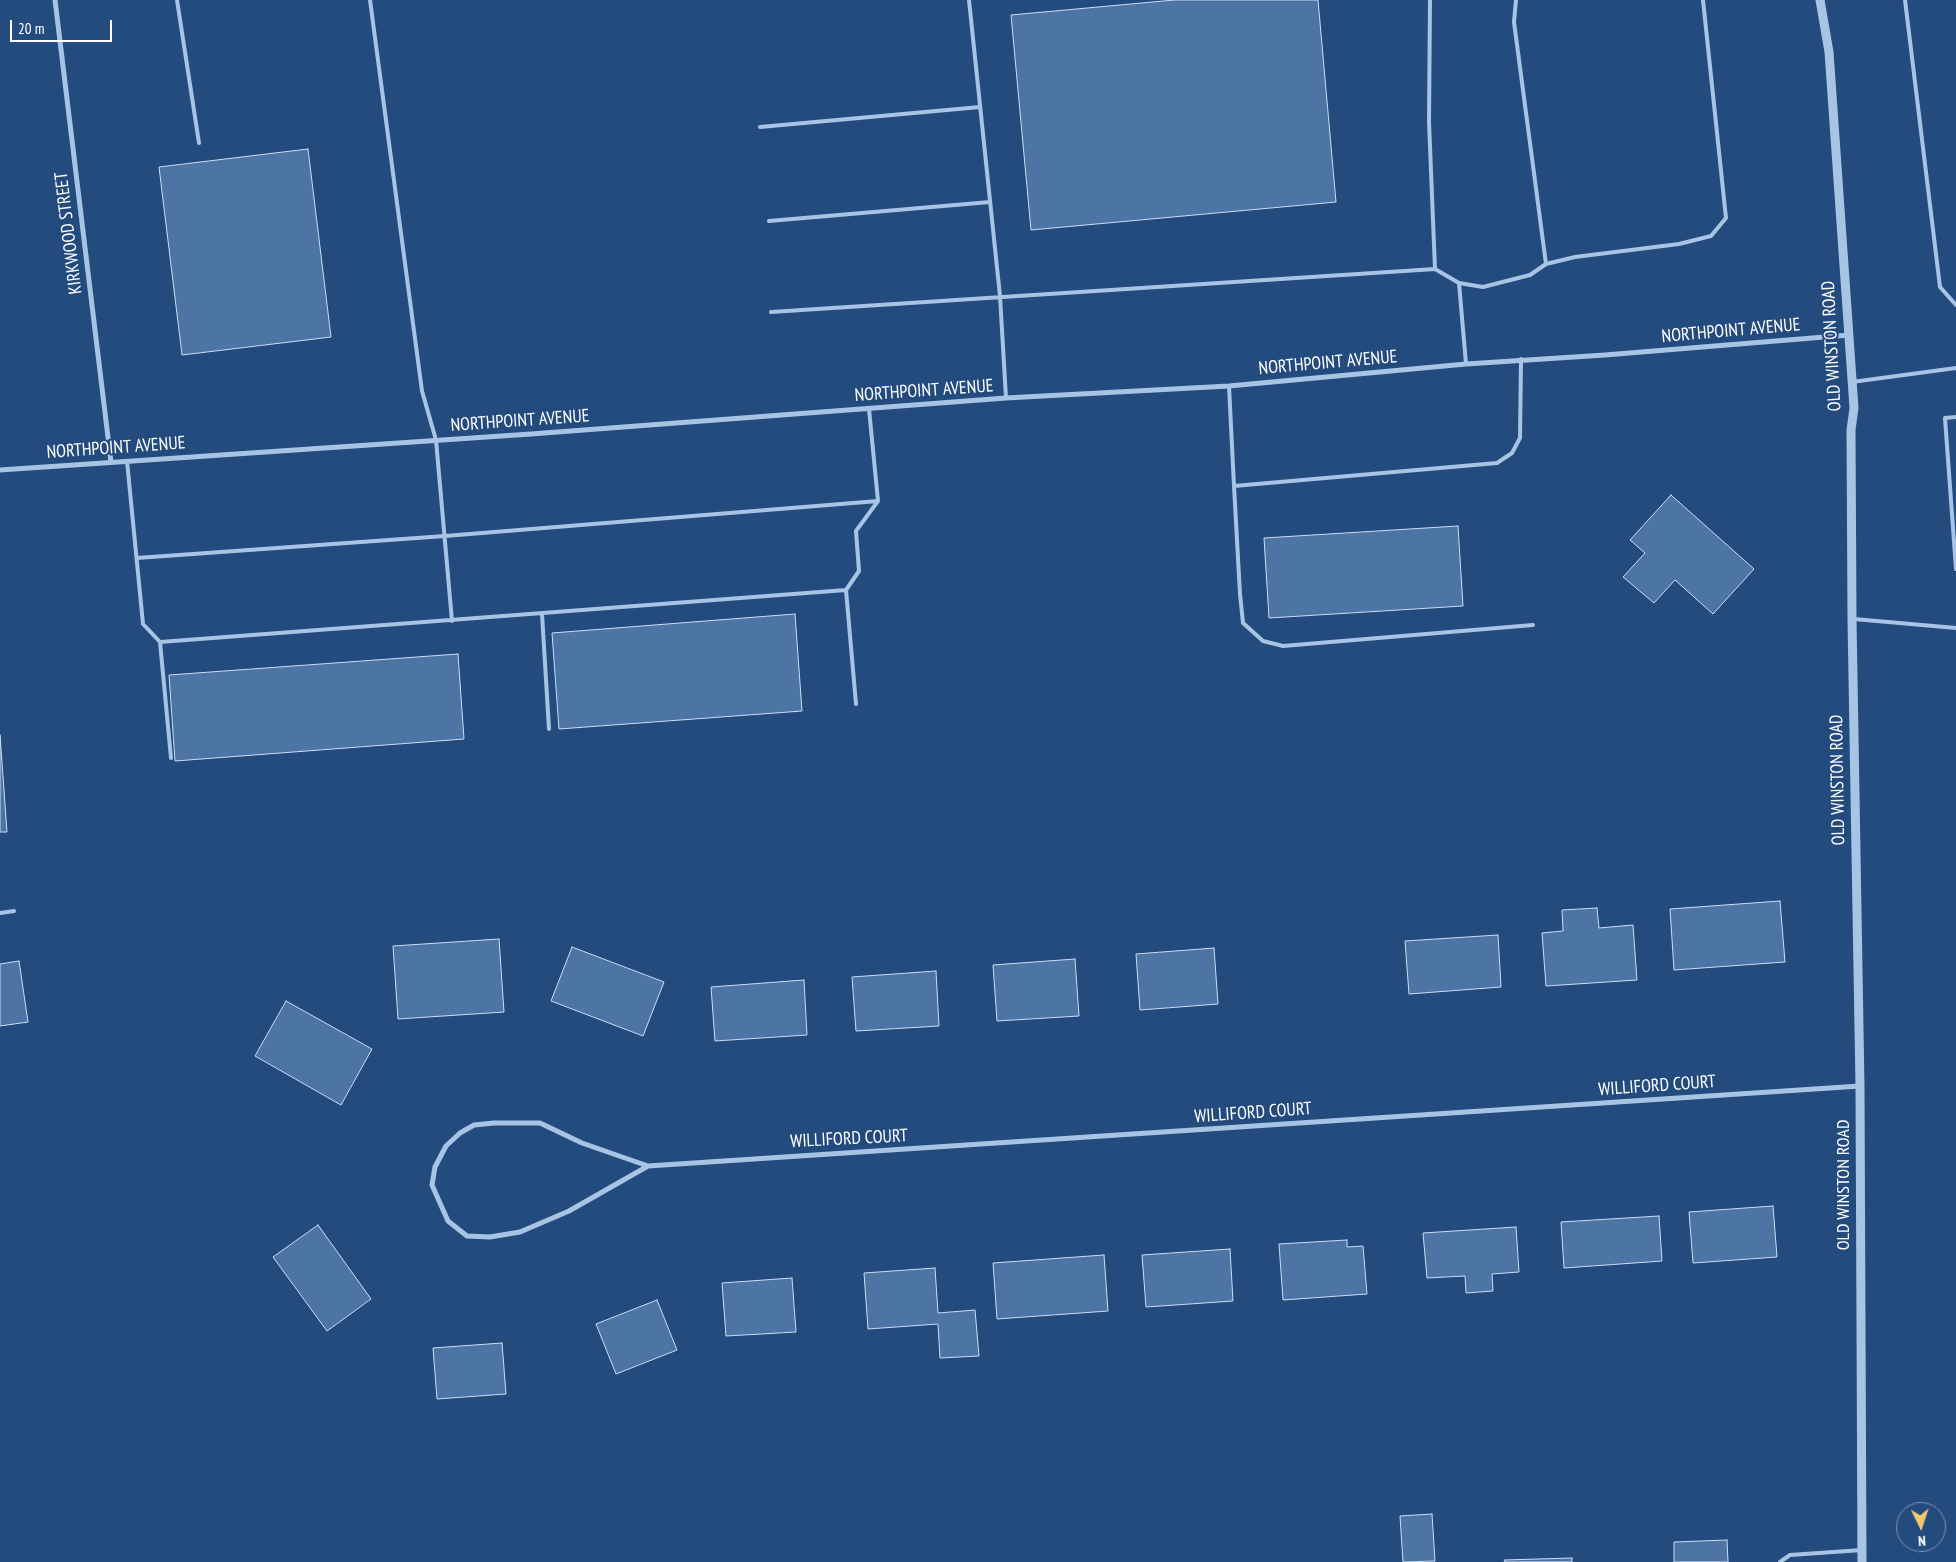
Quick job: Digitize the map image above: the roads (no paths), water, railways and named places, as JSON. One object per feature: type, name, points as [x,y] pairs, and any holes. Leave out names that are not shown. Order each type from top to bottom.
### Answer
[{"type":"street","name":"KIRKWOOD STREET","points":[[55,0],[111,462]]},
{"type":"street","name":"OLD WINSTON ROAD","points":[[1820,0],[1828,52],[1854,408],[1851,430],[1852,619],[1860,1086],[1862,1562]]},
{"type":"street","name":"NORTHPOINT AVENUE","points":[[0,470],[1006,398],[1229,386],[1521,359],[1605,355],[1849,335]]},
{"type":"street","name":"WILLIFORD COURT","points":[[648,1166],[568,1211],[520,1232],[490,1237],[467,1236],[448,1221],[432,1185],[435,1167],[446,1146],[474,1125],[494,1122],[540,1123],[582,1142],[648,1166],[1860,1086]]},
{"type":"lane","points":[[177,0],[199,143]]},
{"type":"lane","points":[[370,0],[422,391],[436,440],[452,621]]},
{"type":"lane","points":[[969,0],[1000,296],[1006,398]]},
{"type":"lane","points":[[1430,0],[1429,122],[1435,269]]},
{"type":"lane","points":[[1516,0],[1514,22],[1546,264]]},
{"type":"lane","points":[[771,312],[1435,269],[1459,283],[1483,287],[1530,275],[1546,264],[1576,257],[1679,244],[1711,236],[1726,218],[1703,0]]},
{"type":"lane","points":[[1905,0],[1940,287],[1956,305]]},
{"type":"lane","points":[[760,127],[980,107]]},
{"type":"lane","points":[[770,221],[990,202]]},
{"type":"lane","points":[[1459,283],[1466,364]]},
{"type":"lane","points":[[1234,486],[1497,463],[1512,453],[1520,438],[1521,359]]},
{"type":"lane","points":[[1852,382],[1956,368]]},
{"type":"lane","points":[[1229,386],[1243,623],[1263,642],[1283,646],[1533,626]]},
{"type":"lane","points":[[856,704],[846,590],[859,571],[856,531],[878,501],[869,409]]},
{"type":"lane","points":[[1956,417],[1945,418],[1956,569]]},
{"type":"lane","points":[[127,461],[143,624],[160,642],[171,758]]},
{"type":"lane","points":[[137,558],[445,536],[878,501]]},
{"type":"lane","points":[[160,642],[846,590]]},
{"type":"lane","points":[[542,614],[549,730]]},
{"type":"lane","points":[[1852,619],[1956,628]]},
{"type":"lane","points":[[0,913],[14,911]]},
{"type":"lane","points":[[1780,1562],[1790,1555],[1862,1550]]}]
